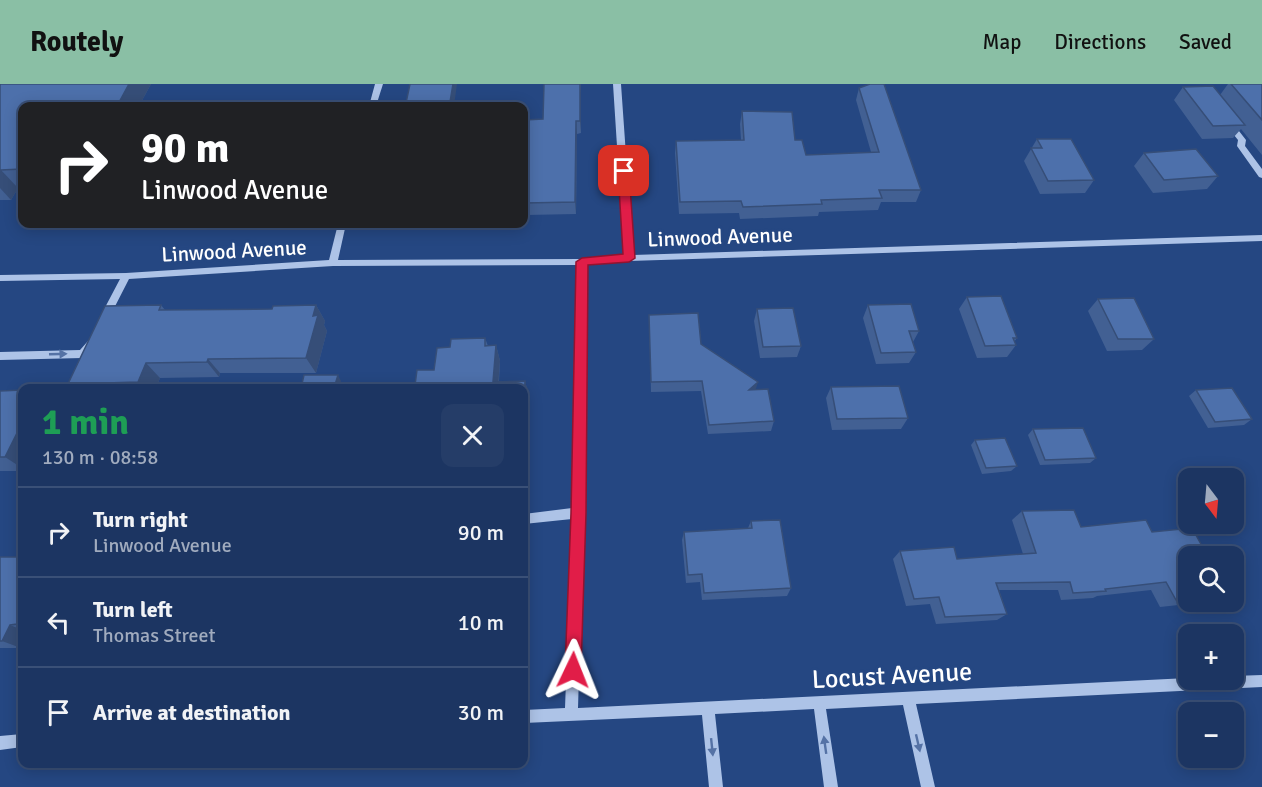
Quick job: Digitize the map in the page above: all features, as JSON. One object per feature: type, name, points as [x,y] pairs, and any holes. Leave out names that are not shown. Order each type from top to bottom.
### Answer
[{"type":"street","points":[[373,102],[379,84]]},
{"type":"street","points":[[616,84],[629,258]]},
{"type":"street","points":[[1220,112],[1242,140],[1241,146],[1262,175]]},
{"type":"street","points":[[333,264],[341,228]]},
{"type":"street","name":"Linwood Avenue","points":[[1,280],[126,276],[333,264],[582,262],[629,258],[1262,238]]},
{"type":"street","points":[[571,715],[578,513],[582,262]]},
{"type":"street","points":[[99,328],[126,276]]},
{"type":"street","points":[[0,356],[82,354],[89,348],[94,338]]},
{"type":"street","points":[[528,519],[578,513]]},
{"type":"street","name":"Locust Avenue","points":[[528,717],[1262,681]]},
{"type":"street","points":[[908,699],[928,787]]},
{"type":"street","points":[[819,702],[831,787]]},
{"type":"street","points":[[708,708],[716,787]]},
{"type":"street","points":[[0,742],[18,741]]},
{"type":"building","points":[[0,84],[129,84],[119,102],[18,102],[18,169],[1,170],[0,172]]},
{"type":"building","points":[[410,84],[453,84],[450,102],[406,102]]},
{"type":"building","points":[[544,84],[580,84],[580,121],[576,121],[575,202],[528,203],[528,120],[543,119]]},
{"type":"building","points":[[870,84],[884,84],[921,190],[879,190],[882,198],[821,200],[822,204],[743,207],[741,201],[680,202],[676,141],[744,140],[742,111],[792,112],[795,140],[802,140],[806,155],[879,152],[859,88]]},
{"type":"building","points":[[1231,84],[1262,84],[1262,120]]},
{"type":"building","points":[[1213,86],[1245,125],[1213,126],[1183,87]]},
{"type":"building","points":[[1037,139],[1071,139],[1094,180],[1048,181],[1031,148],[1042,148]]},
{"type":"building","points":[[1196,149],[1218,176],[1164,180],[1144,153]]},
{"type":"building","points":[[1001,296],[1017,338],[1013,338],[1016,345],[985,346],[967,297]]},
{"type":"building","points":[[1134,298],[1154,339],[1118,339],[1098,299]]},
{"type":"building","points":[[911,304],[919,331],[909,331],[916,352],[881,353],[868,305]]},
{"type":"building","points":[[161,305],[159,310],[272,309],[273,306],[316,305],[313,316],[318,315],[306,358],[208,359],[207,362],[146,363],[138,382],[68,384],[105,306]]},
{"type":"building","points":[[793,308],[801,346],[763,347],[757,309]]},
{"type":"building","points":[[698,313],[701,344],[758,382],[749,390],[768,389],[774,421],[709,425],[702,381],[651,382],[649,315]]},
{"type":"building","points":[[485,338],[485,346],[496,345],[493,382],[525,381],[525,384],[415,384],[417,370],[434,370],[437,348],[450,347],[451,339]]},
{"type":"building","points":[[304,375],[338,375],[335,384],[302,384]]},
{"type":"building","points":[[899,386],[908,418],[837,419],[831,387]]},
{"type":"building","points":[[1232,388],[1252,419],[1215,422],[1196,390]]},
{"type":"building","points":[[18,390],[18,431],[5,457],[0,457],[0,391]]},
{"type":"building","points":[[1083,428],[1096,458],[1045,460],[1033,429]]},
{"type":"building","points":[[1005,438],[1017,466],[986,468],[975,440]]},
{"type":"building","points":[[1074,510],[1081,527],[1146,520],[1152,532],[1178,529],[1178,534],[1195,534],[1202,546],[1178,546],[1178,600],[1176,600],[1166,582],[1105,589],[1106,591],[1073,593],[1070,582],[996,583],[1007,614],[945,617],[939,597],[914,599],[900,551],[954,547],[957,559],[1036,553],[1022,511]]},
{"type":"building","points":[[780,520],[791,588],[704,593],[702,574],[688,575],[684,532],[752,528],[751,521]]},
{"type":"building","points":[[0,557],[18,557],[18,621],[17,624],[10,625],[0,641]]},
{"type":"route","points":[[573,670],[582,262],[629,258],[624,171]]}]
